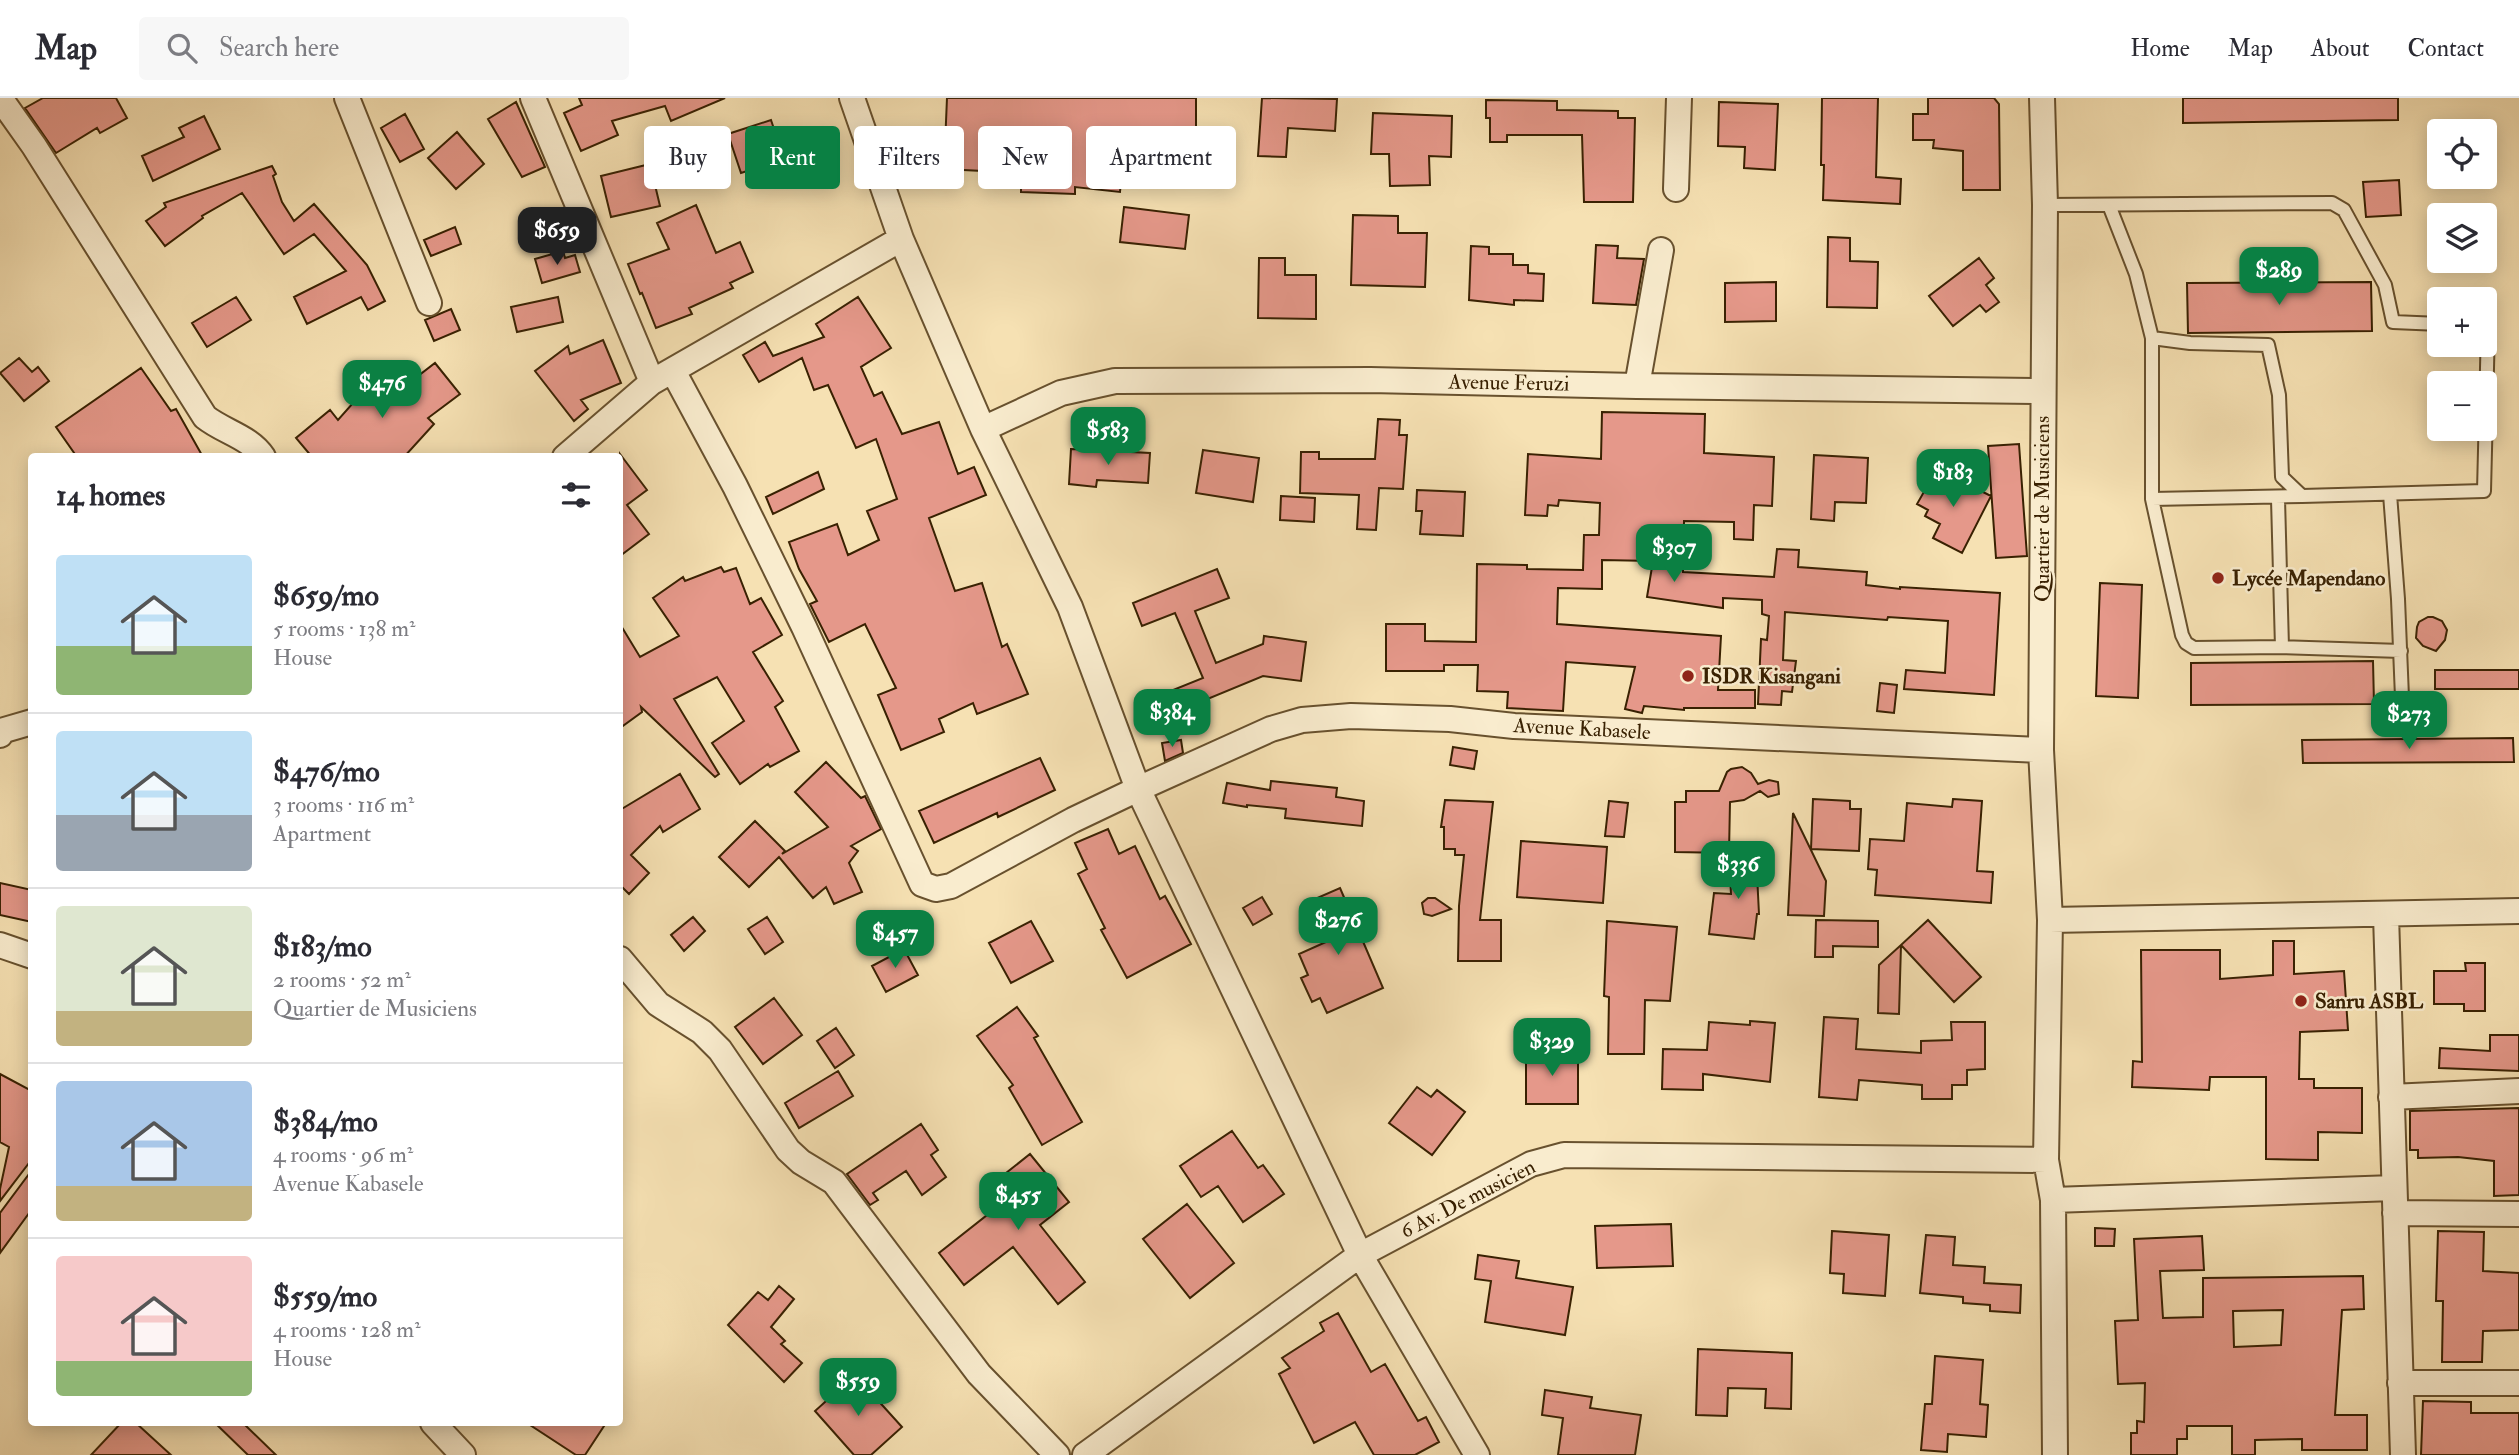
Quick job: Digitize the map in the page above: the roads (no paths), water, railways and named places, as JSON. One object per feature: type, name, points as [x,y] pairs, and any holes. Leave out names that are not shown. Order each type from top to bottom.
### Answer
[{"type":"street","points":[[347,98],[429,303]]},
{"type":"street","points":[[533,98],[663,377]]},
{"type":"street","points":[[852,98],[901,239],[984,429],[1069,607],[1138,789],[1360,1255],[1477,1455]]},
{"type":"street","points":[[1676,189],[1679,98]]},
{"type":"street","name":"Quartier de Musiciens","points":[[2042,98],[2045,205],[2041,750],[2050,920],[2046,1160],[2053,1200],[2055,1455]]},
{"type":"street","points":[[0,99],[34,146],[205,417],[219,428],[255,445],[260,453]]},
{"type":"street","points":[[570,453],[663,377],[901,239]]},
{"type":"street","points":[[1637,386],[1661,250]]},
{"type":"street","name":"Avenue Kabasele","points":[[663,377],[735,486],[804,627],[922,884],[936,889],[951,886],[1138,789],[1271,729],[1302,720],[1351,716],[1450,719],[1514,726],[2041,750]]},
{"type":"street","name":"Avenue Feruzi","points":[[984,429],[1061,393],[1115,381],[1370,380],[2043,391]]},
{"type":"street","points":[[0,735],[1,731],[28,723]]},
{"type":"street","points":[[2050,920],[2519,911]]},
{"type":"street","points":[[2386,915],[2403,1455]]},
{"type":"street","points":[[0,946],[28,955]]},
{"type":"street","points":[[623,963],[658,1004],[702,1032],[720,1050],[788,1150],[801,1162],[834,1182],[979,1374],[1057,1455]]},
{"type":"street","points":[[2391,1097],[2519,1091]]},
{"type":"street","name":"6 Av. De musicien","points":[[1085,1455],[1360,1255],[1531,1164],[1564,1155],[2046,1160]]},
{"type":"street","points":[[2053,1200],[2394,1188]]},
{"type":"street","points":[[2395,1213],[2519,1214]]},
{"type":"street","points":[[2400,1383],[2519,1383]]},
{"type":"street","points":[[436,1426],[463,1455]]},
{"type":"lane","points":[[2045,205],[2332,203],[2340,206],[2385,285],[2393,322],[2427,323]]},
{"type":"lane","points":[[2109,205],[2136,274],[2152,338],[2152,499],[2186,643],[2194,648],[2282,647],[2401,651]]},
{"type":"lane","points":[[2152,338],[2190,344],[2268,345],[2279,395],[2282,477],[2302,496]]},
{"type":"lane","points":[[2152,499],[2278,499],[2484,491],[2487,357]]},
{"type":"lane","points":[[2390,494],[2395,531],[2403,722]]},
{"type":"lane","points":[[2278,499],[2282,647]]},
{"type":"place","name":"Lycée Mapendano","points":[[2218,578]]},
{"type":"place","name":"ISDR Kisangani","points":[[1688,676]]},
{"type":"place","name":"Sanru ASBL","points":[[2301,1001]]}]
